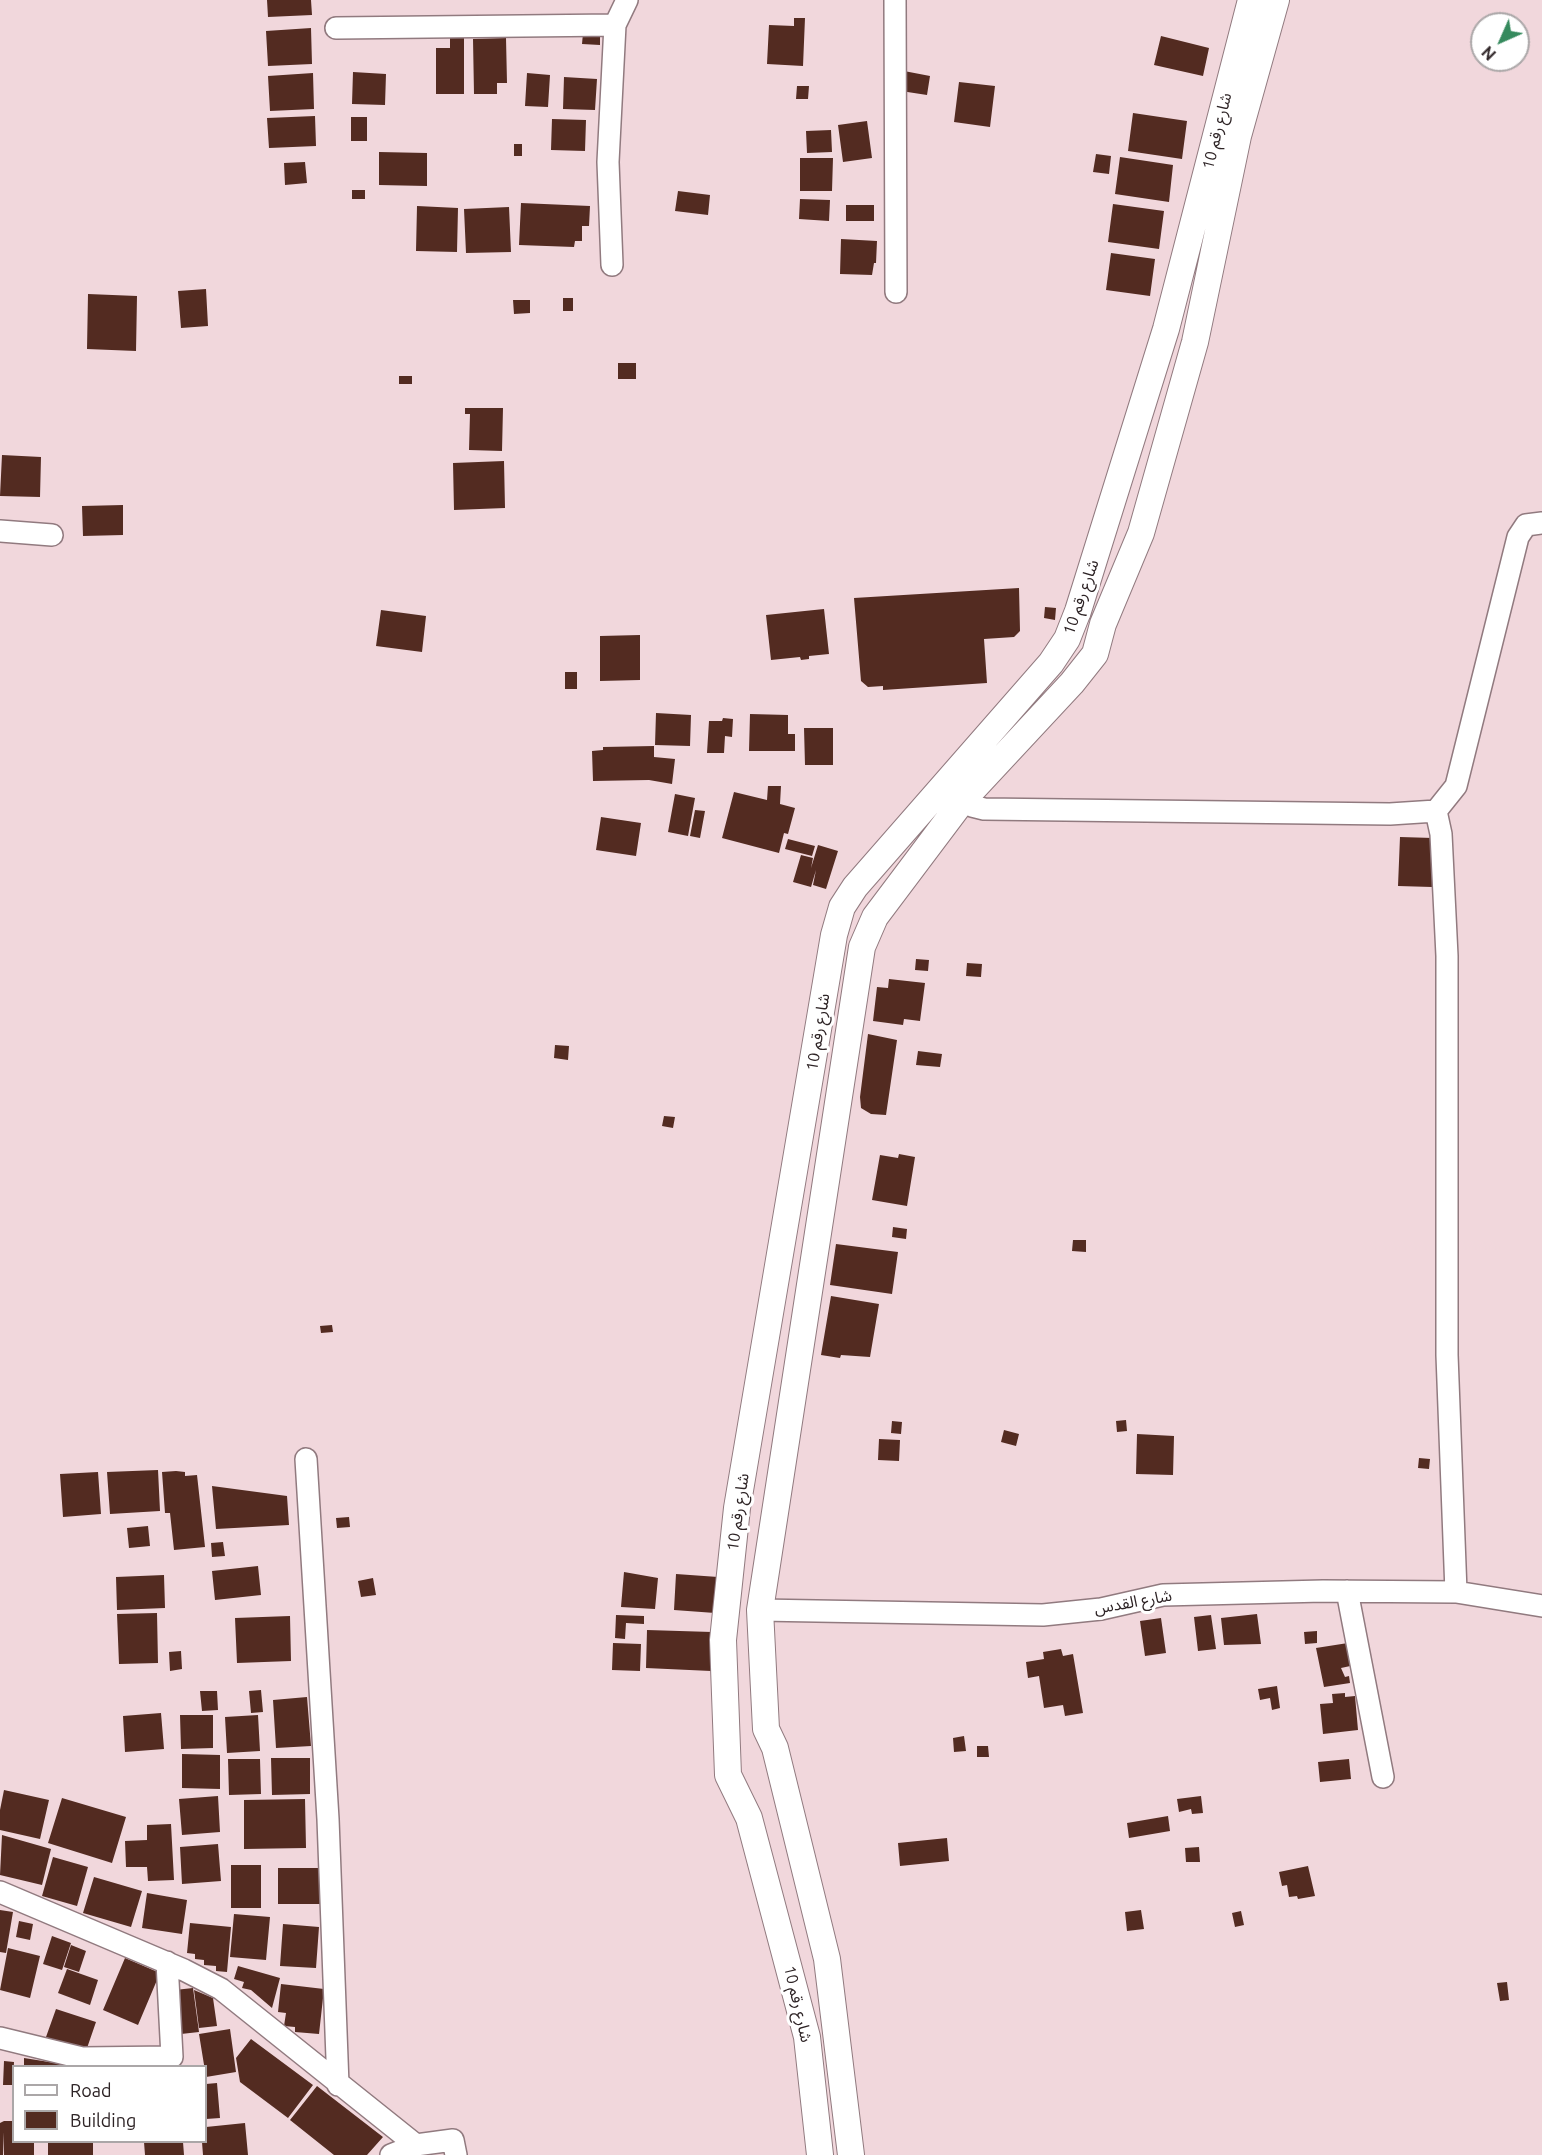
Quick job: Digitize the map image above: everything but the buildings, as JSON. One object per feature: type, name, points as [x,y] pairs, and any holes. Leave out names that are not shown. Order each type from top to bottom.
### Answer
[{"type":"main road","name":"شارع رقم 10","points":[[820,2155],[807,2037],[749,1818],[729,1775],[723,1640],[737,1508],[834,935],[842,907],[855,887],[1051,663],[1067,639],[1078,611],[1153,372],[1251,0]]},
{"type":"main road","name":"شارع رقم 10","points":[[851,2155],[827,1959],[778,1772],[775,1748],[766,1729],[760,1610],[862,947],[875,917],[963,800],[1072,683],[1095,654],[1103,624],[1141,533],[1195,342],[1238,136],[1276,0]]},
{"type":"street","points":[[612,265],[608,162],[615,25],[627,0]]},
{"type":"street","points":[[895,0],[896,292]]},
{"type":"street","points":[[336,28],[615,25]]},
{"type":"street","points":[[963,800],[972,806],[984,809],[1390,814],[1436,811],[1456,786],[1518,537],[1526,525],[1542,523]]},
{"type":"street","points":[[0,531],[52,535]]},
{"type":"street","points":[[1436,811],[1441,834],[1447,956],[1447,1355],[1456,1592]]},
{"type":"street","points":[[306,1458],[328,1819],[338,2085]]},
{"type":"street","points":[[1347,1592],[1383,1777]]},
{"type":"street","name":"شارع القدس","points":[[760,1610],[1043,1616],[1101,1609],[1163,1595],[1347,1592],[1456,1592],[1542,1606]]},
{"type":"street","points":[[0,1892],[167,1962],[221,1989],[268,2024],[338,2085],[416,2145]]},
{"type":"street","points":[[0,2038],[82,2058],[172,2057],[167,1962]]},
{"type":"street","points":[[391,2155],[416,2145],[453,2140],[456,2155]]}]
